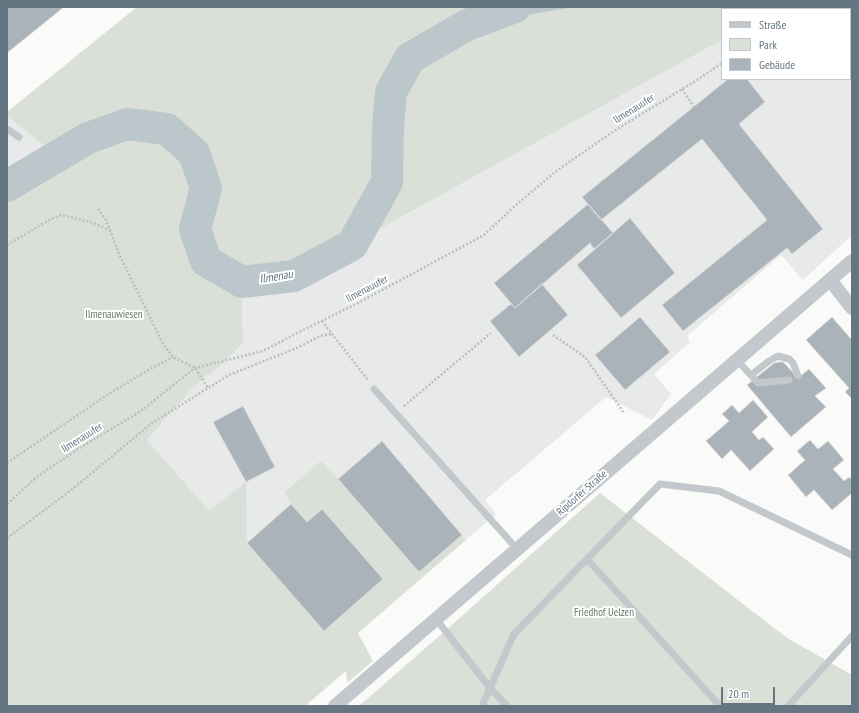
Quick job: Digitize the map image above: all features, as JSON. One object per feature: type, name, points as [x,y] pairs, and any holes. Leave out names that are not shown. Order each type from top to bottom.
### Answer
[{"type":"street","name":"Ripdorfer Straße","points":[[335,706],[852,261]]},
{"type":"street","points":[[830,280],[852,308]]},
{"type":"lane","points":[[7,129],[18,137]]},
{"type":"lane","points":[[752,375],[769,361],[778,356],[789,359],[794,364],[798,376]]},
{"type":"lane","points":[[738,360],[758,382],[789,380]]},
{"type":"lane","points":[[374,389],[517,549]]},
{"type":"lane","points":[[482,706],[514,634],[660,484],[719,491],[852,555]]},
{"type":"lane","points":[[588,559],[720,706]]},
{"type":"lane","points":[[436,619],[490,688],[507,706]]},
{"type":"lane","points":[[788,706],[852,636]]},
{"type":"path","name":"Ilmenauufer","points":[[7,504],[38,476],[78,449],[141,411],[195,368],[263,351],[360,302],[484,235],[516,205],[555,172],[614,131],[721,64]]},
{"type":"path","points":[[682,89],[694,107]]},
{"type":"path","points":[[98,209],[106,220],[120,256],[163,344],[173,357],[195,368],[208,388]]},
{"type":"path","points":[[7,245],[51,219],[62,215],[91,222],[111,232]]},
{"type":"path","points":[[322,321],[374,389]]},
{"type":"path","points":[[396,413],[491,333]]},
{"type":"path","points":[[7,538],[70,491],[152,423],[228,376],[297,348],[320,336],[332,334]]},
{"type":"path","points":[[553,335],[585,356],[624,413]]},
{"type":"path","points":[[7,463],[150,368],[173,357]]},
{"type":"shaded area","points":[[500,7],[575,7],[467,25]]},
{"type":"shaded area","points":[[852,7],[852,235],[803,280],[781,255],[687,336],[690,342],[654,374],[671,394],[652,420],[606,397],[485,500],[496,514],[466,540],[382,441],[338,479],[321,461],[291,504],[247,543],[245,483],[209,512],[147,440],[194,387],[219,367],[243,343],[242,282],[294,276],[721,41],[721,80],[851,80],[851,8],[779,8]]},
{"type":"shaded area","points":[[7,116],[58,156],[7,186]]},
{"type":"green space","name":"Ilmenauwiesen","points":[[137,7],[500,7],[468,24],[575,7],[781,7],[721,8],[721,41],[294,276],[242,283],[243,343],[219,367],[194,387],[147,440],[209,511],[246,482],[247,543],[291,504],[285,492],[321,461],[338,479],[382,441],[466,540],[358,633],[373,661],[347,683],[346,671],[305,706],[7,706],[7,186],[57,156],[7,116],[7,112]]},
{"type":"green space","name":"Friedhof Uelzen","points":[[600,493],[787,638],[852,675],[852,706],[359,706]]},
{"type":"building","points":[[7,7],[64,7],[7,53]]},
{"type":"building","points":[[727,80],[748,80],[765,102],[739,124],[823,229],[792,254],[787,248],[683,331],[662,305],[767,220],[702,139],[601,220],[582,197]]},
{"type":"building","points":[[588,204],[613,233],[594,249],[590,243],[515,308],[494,283]]},
{"type":"building","points":[[630,218],[675,273],[621,318],[577,265]]},
{"type":"building","points":[[542,284],[568,315],[519,357],[490,321],[511,304],[515,308]]},
{"type":"building","points":[[640,317],[670,352],[625,390],[595,355]]},
{"type":"building","points":[[832,317],[852,340],[852,399],[845,392],[849,388],[806,340]]},
{"type":"building","points":[[783,362],[798,378],[809,369],[826,388],[815,396],[826,407],[791,437],[747,385],[774,363]]},
{"type":"building","points":[[753,400],[768,417],[752,432],[759,440],[763,437],[774,449],[750,471],[731,450],[722,459],[706,441],[729,421],[722,414],[732,405],[739,413]]},
{"type":"building","points":[[243,406],[275,467],[246,482],[213,422]]},
{"type":"building","points":[[810,440],[818,449],[828,441],[844,460],[833,469],[844,481],[849,477],[852,480],[852,493],[832,510],[814,490],[806,497],[788,475],[805,460],[797,451]]},
{"type":"building","points":[[382,441],[462,535],[419,572],[338,479]]},
{"type":"building","points":[[291,504],[307,522],[322,509],[383,579],[324,631],[247,543]]},
{"type":"waterway","name":"Ilmenau","points":[[7,186],[88,138],[127,124],[167,129],[194,153],[206,188],[195,229],[206,261],[242,282],[294,276],[352,245],[387,182],[388,127],[391,92],[410,58],[467,25],[515,7]]}]
